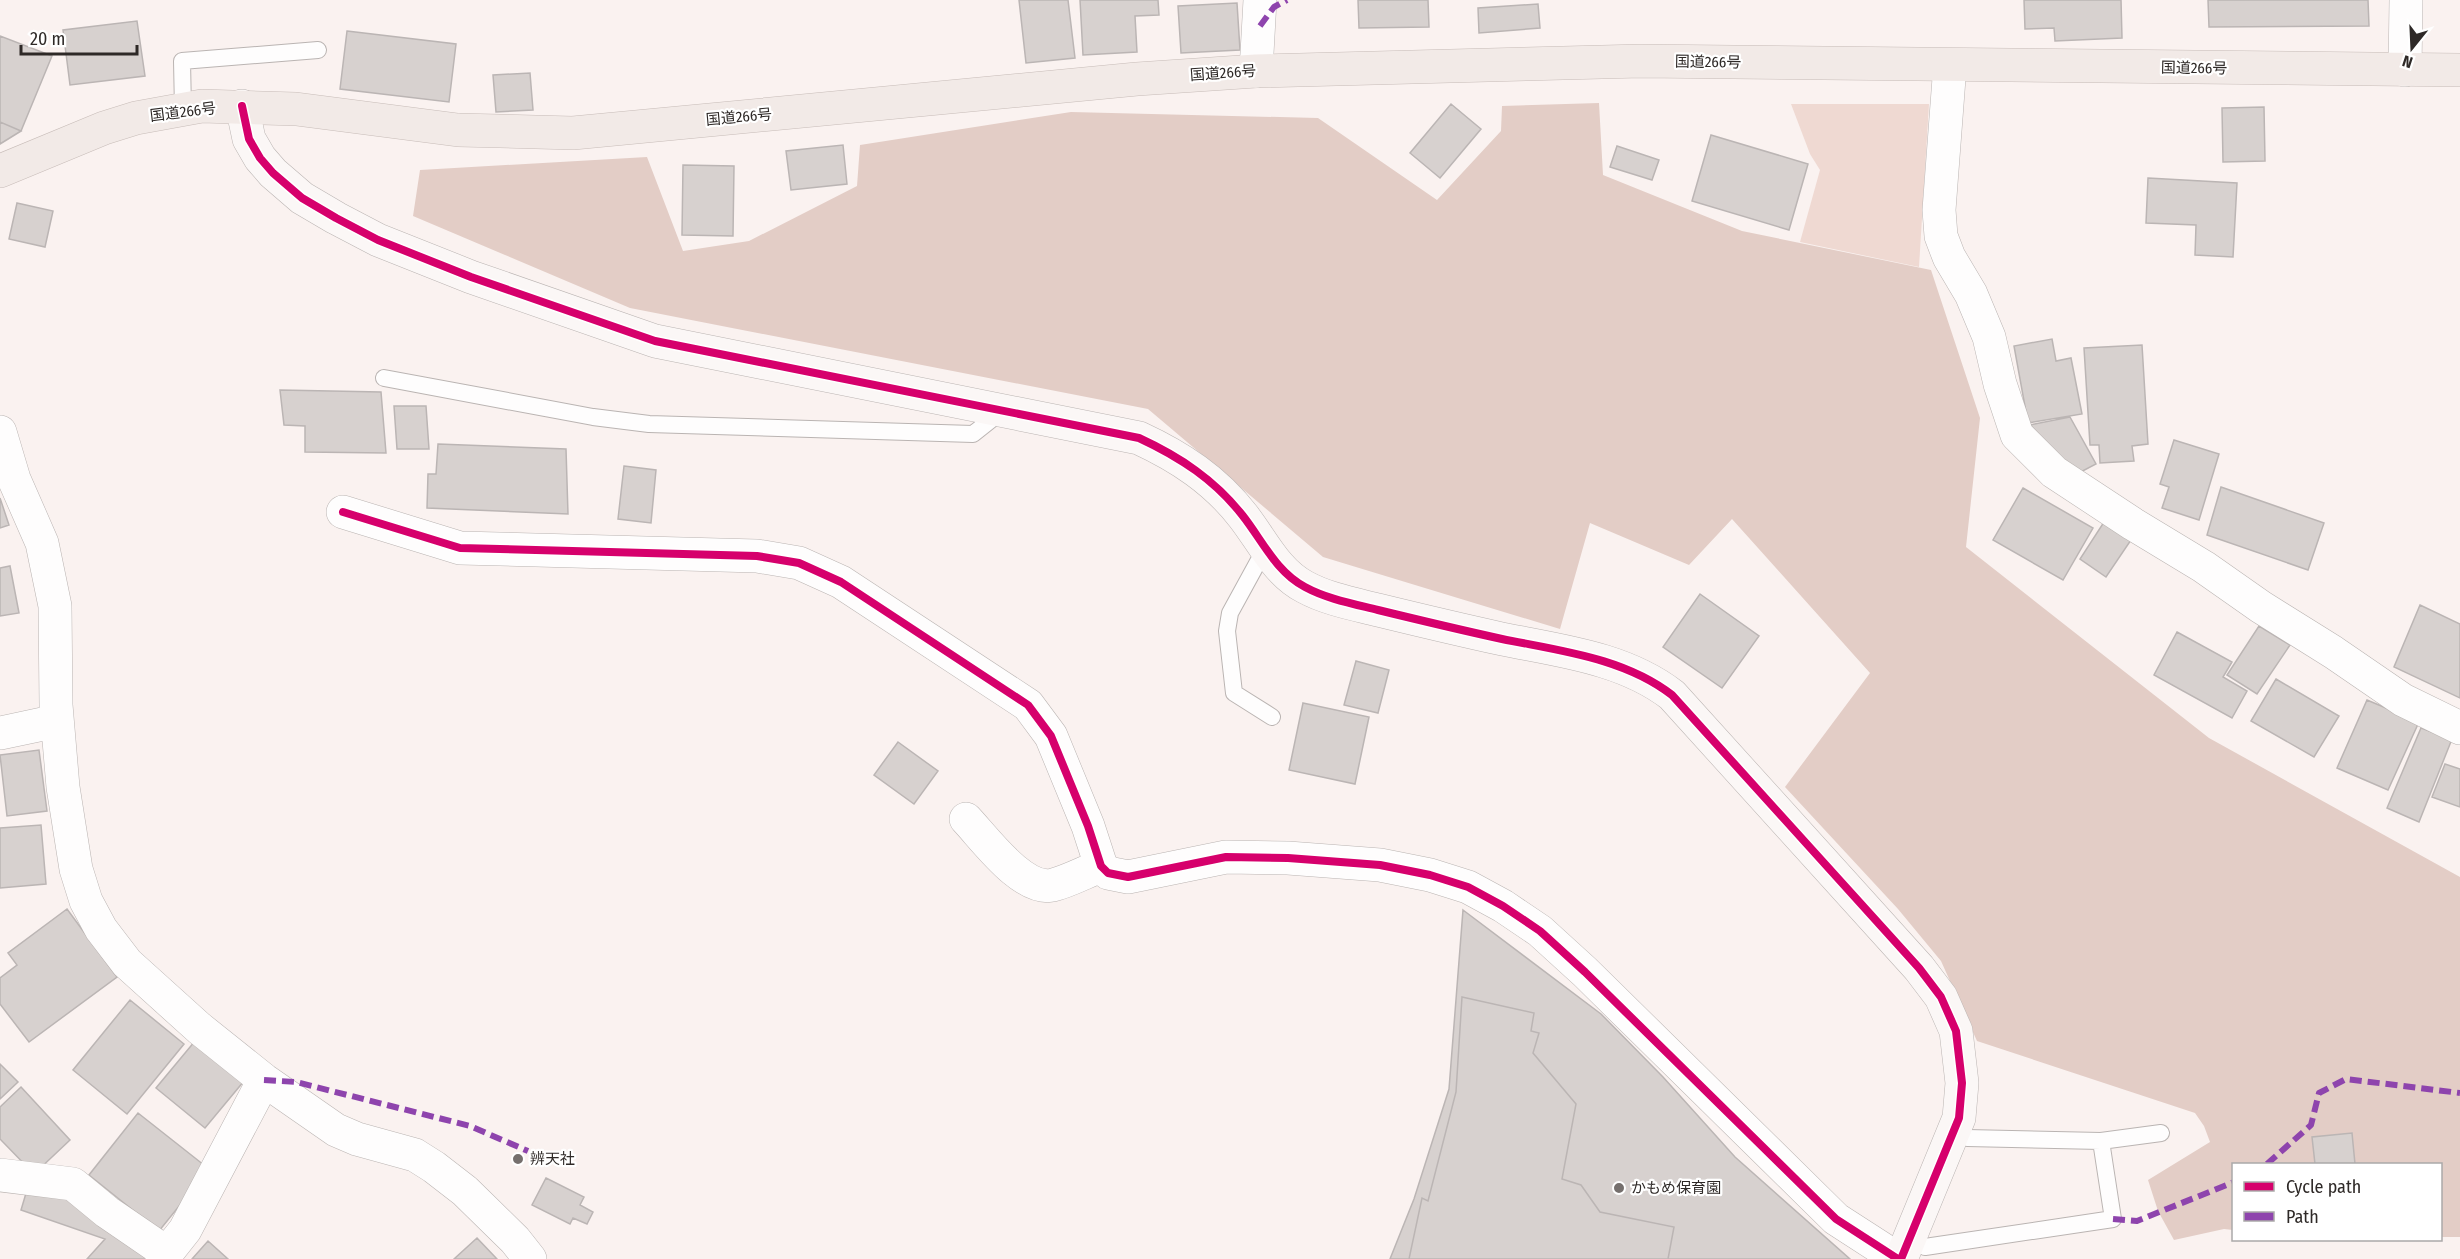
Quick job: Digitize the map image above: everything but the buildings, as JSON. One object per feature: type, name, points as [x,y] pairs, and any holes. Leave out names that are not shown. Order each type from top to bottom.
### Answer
[{"type":"highway","name":"国道266号","points":[[0,171],[104,128],[136,118],[202,106],[296,109],[458,129],[573,133],[1137,79],[1257,71],[1641,61],[2460,70]]},
{"type":"street","points":[[1257,71],[1260,0]]},
{"type":"street","points":[[2405,70],[2406,0]]},
{"type":"street","points":[[1950,65],[1939,210],[1941,236],[1949,257],[1971,294],[1989,337],[2000,384],[2017,435],[2054,471],[2133,524],[2204,567],[2403,700],[2460,728]]},
{"type":"street","points":[[242,106],[249,138],[260,158],[280,180],[336,219],[409,252],[471,277],[655,341],[1139,438],[1168,451],[1194,468],[1222,491],[1244,517],[1265,549],[1303,587],[1324,595],[1469,632],[1593,658],[1656,683],[1672,695],[1919,968],[1941,997],[1956,1031],[1962,1083],[1960,1136],[1908,1252],[1836,1219],[1632,1017],[1540,931],[1503,906],[1468,887],[1430,875],[1380,865],[1288,858],[1226,857],[1128,877],[1118,877],[1108,873],[1101,866],[1088,826],[1051,736],[1028,705],[939,645],[821,571],[799,563],[757,556],[460,548],[343,512]]},
{"type":"street","points":[[0,432],[14,479],[42,543],[55,606],[57,721],[63,788],[76,868],[86,902],[101,929],[127,963],[199,1028],[264,1080],[336,1130],[357,1139],[415,1155],[434,1167],[465,1191],[515,1240],[530,1259]]},
{"type":"street","points":[[0,733],[57,721]]},
{"type":"street","points":[[966,819],[1022,878],[1035,885],[1051,886],[1101,866]]},
{"type":"street","points":[[0,1175],[73,1184],[165,1256],[185,1230],[264,1080]]},
{"type":"lane","points":[[183,109],[182,61],[318,50]]},
{"type":"lane","points":[[384,378],[593,417],[649,424],[973,434],[1002,410]]},
{"type":"lane","points":[[1265,549],[1230,613],[1227,631],[1234,693],[1272,717]]},
{"type":"lane","points":[[1960,1136],[2101,1141],[2161,1133]]},
{"type":"lane","points":[[1908,1252],[2113,1219],[2101,1141]]},
{"type":"shaded area","points":[[1599,103],[1603,175],[1742,231],[1931,270],[1980,418],[1966,547],[2209,738],[2460,877],[2460,1237],[2442,1237],[2442,1163],[2232,1163],[2232,1230],[2224,1229],[2174,1240],[2158,1211],[2148,1180],[2210,1142],[2204,1126],[2195,1113],[1977,1041],[1941,961],[1898,909],[1785,787],[1870,673],[1732,519],[1689,565],[1590,523],[1560,629],[1323,557],[1148,409],[630,308],[413,216],[420,170],[647,157],[683,251],[749,241],[857,186],[860,145],[1071,112],[1318,118],[1437,200],[1501,131],[1502,106]]},
{"type":"shaded area","points":[[1791,104],[1929,104],[1919,267],[1800,242],[1820,170],[1810,154]]},
{"type":"marked path","points":[[1260,26],[1274,7],[1287,0]]},
{"type":"marked path","points":[[2268,1163],[2311,1125],[2319,1093],[2346,1079],[2460,1093]]},
{"type":"marked path","points":[[264,1080],[296,1082],[470,1126],[528,1151]]},
{"type":"marked path","points":[[2113,1219],[2137,1221],[2232,1183]]},
{"type":"cycle path","points":[[242,106],[249,139],[260,158],[273,173],[302,198],[378,240],[471,277],[655,341],[1139,438],[1183,462],[1221,491],[1286,573],[1313,591],[1341,601],[1613,664],[1653,682],[1672,695],[1919,968],[1941,997],[1956,1031],[1962,1083],[1959,1118],[1901,1259]]},
{"type":"cycle path","points":[[343,512],[460,548],[757,556],[799,563],[841,582],[1028,705],[1051,736],[1088,826],[1101,866],[1108,873],[1128,877],[1226,857],[1288,858],[1380,865],[1430,875],[1468,887],[1503,906],[1540,931],[1585,972],[1836,1219],[1898,1259]]},
{"type":"place","name":"辨天社","points":[[518,1159]]},
{"type":"place","name":"かもめ保育園","points":[[1619,1188]]}]
